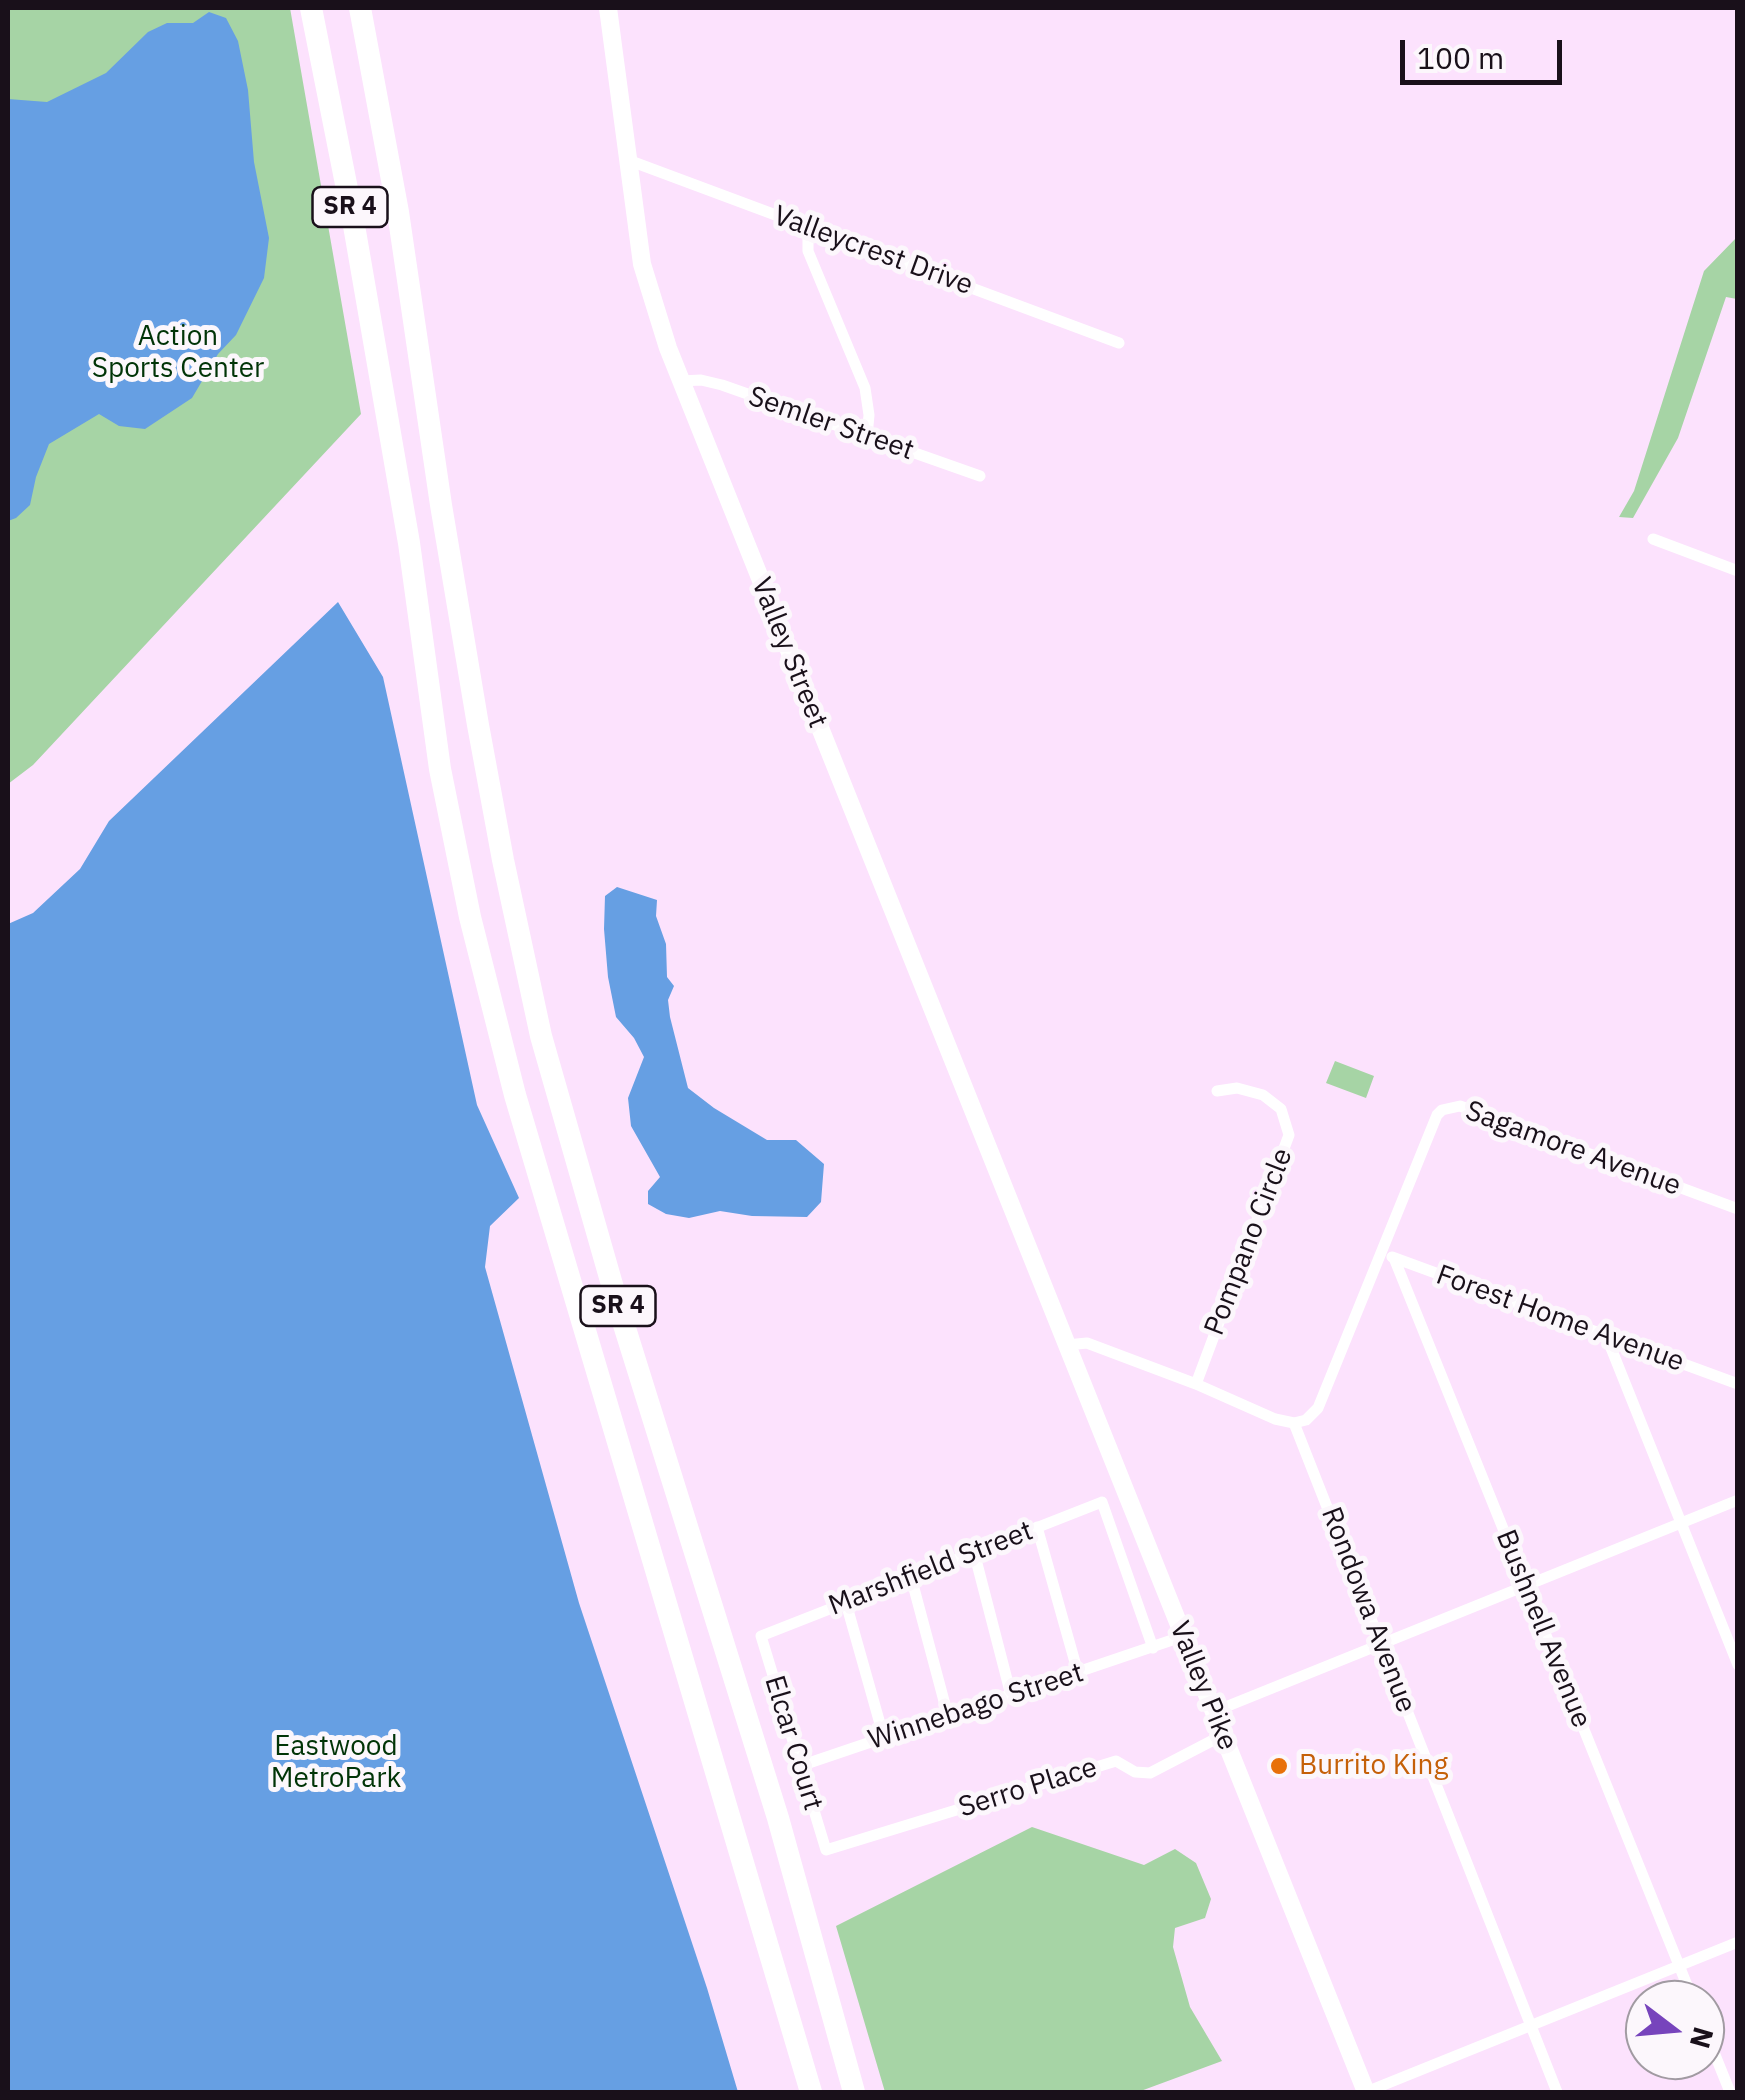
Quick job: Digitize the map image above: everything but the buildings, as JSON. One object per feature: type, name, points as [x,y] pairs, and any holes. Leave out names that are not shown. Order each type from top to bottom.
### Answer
[{"type":"highway","name":"SR 4","points":[[311,8],[352,214],[405,524],[440,769],[470,918],[515,1095],[811,2092]]},
{"type":"highway","name":"SR 4","points":[[360,8],[398,212],[435,470],[478,725],[542,1036],[618,1309],[778,1818],[854,2092]]},
{"type":"street","name":"Valley Street","points":[[608,8],[642,264],[681,382],[1040,1280]]},
{"type":"street","name":"Valleycrest Drive","points":[[628,160],[1119,342]]},
{"type":"street","points":[[808,227],[808,252],[864,388],[869,415],[867,436]]},
{"type":"street","name":"Semler Street","points":[[681,382],[701,380],[722,385],[980,476]]},
{"type":"street","points":[[1652,540],[1738,571]]},
{"type":"street","name":"Pompano Circle","points":[[1196,1384],[1288,1135],[1286,1117],[1278,1105],[1237,1088],[1218,1091]]},
{"type":"street","name":"Sagamore Avenue","points":[[1388,1256],[1437,1115],[1454,1105],[1738,1209]]},
{"type":"street","points":[[1067,1345],[1087,1343],[1294,1424],[1306,1420],[1318,1408],[1388,1256]]},
{"type":"street","name":"Forest Home Avenue","points":[[1388,1256],[1738,1384]]},
{"type":"street","name":"Bushnell Avenue","points":[[1388,1256],[1685,1980]]},
{"type":"street","name":"Valley Pike","points":[[1040,1280],[1366,2092]]},
{"type":"street","points":[[1607,1338],[1738,1666]]},
{"type":"street","name":"Rondowa Avenue","points":[[1294,1424],[1557,2092]]},
{"type":"street","points":[[1213,1712],[1738,1500]]},
{"type":"street","name":"Marshfield Street","points":[[761,1636],[1102,1502],[1152,1648]]},
{"type":"street","points":[[1037,1528],[1078,1673]]},
{"type":"street","points":[[974,1552],[1011,1696]]},
{"type":"street","points":[[911,1577],[948,1716]]},
{"type":"street","points":[[846,1602],[884,1738]]},
{"type":"street","name":"Elcar Court","points":[[761,1636],[826,1850]]},
{"type":"street","name":"Winnebago Street","points":[[800,1766],[1184,1636]]},
{"type":"street","name":"Serro Place","points":[[826,1850],[1116,1761],[1135,1772],[1150,1774],[1222,1735]]},
{"type":"street","points":[[1366,2092],[1738,1942]]},
{"type":"green space","name":"Action Sports Center","points":[[8,8],[290,8],[361,414],[33,765],[8,784]]},
{"type":"green space","points":[[1737,237],[1737,299],[1726,297],[1678,438],[1633,518],[1619,517],[1634,491],[1704,271]]},
{"type":"green space","points":[[1335,1061],[1374,1076],[1366,1098],[1326,1083]]},
{"type":"green space","points":[[1032,1827],[1144,1865],[1175,1849],[1196,1863],[1211,1899],[1205,1918],[1175,1928],[1173,1947],[1190,2007],[1222,2061],[1138,2092],[885,2092],[836,1926]]},
{"type":"water","points":[[209,12],[226,18],[238,41],[248,90],[254,162],[269,238],[264,278],[236,335],[218,354],[192,398],[145,429],[119,426],[99,414],[49,444],[30,505],[8,521],[8,99],[47,102],[106,73],[148,32],[167,23],[193,23]]},
{"type":"water","name":"Eastwood MetroPark","points":[[338,602],[383,677],[477,1105],[519,1198],[490,1226],[485,1267],[579,1603],[738,2092],[8,2092],[8,924],[33,913],[80,869],[109,821]]},
{"type":"water","points":[[617,887],[657,900],[656,916],[666,944],[667,977],[674,986],[668,1000],[670,1017],[688,1088],[767,1140],[796,1140],[824,1164],[821,1202],[807,1217],[720,1211],[689,1218],[666,1214],[648,1204],[648,1191],[660,1177],[631,1126],[628,1098],[644,1057],[616,1017],[608,977],[605,896]]},
{"type":"place","name":"Burrito King","points":[[1279,1766]]}]
